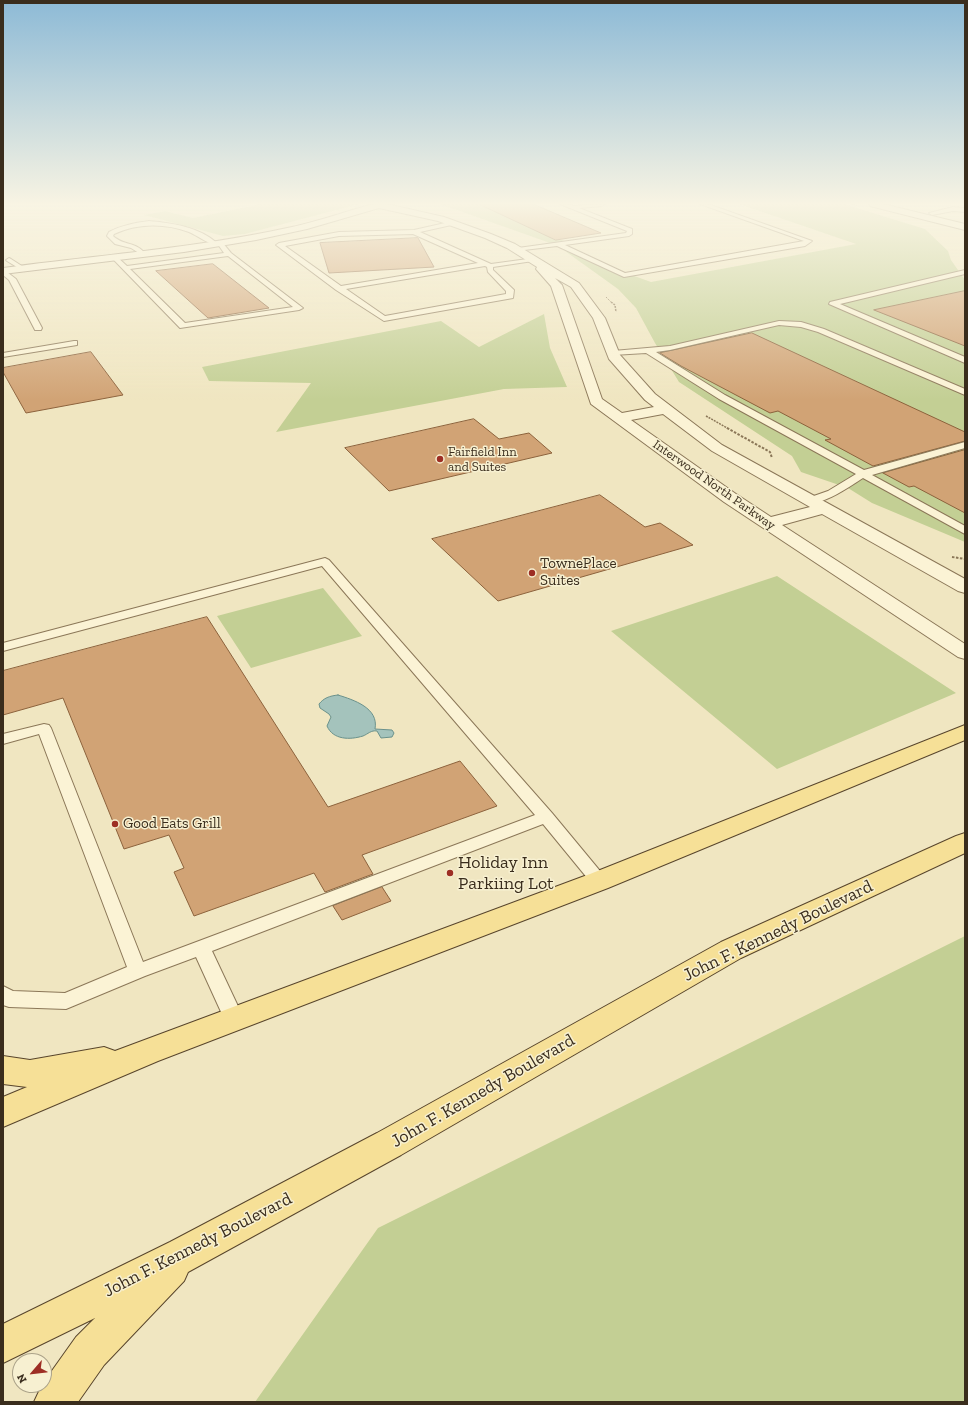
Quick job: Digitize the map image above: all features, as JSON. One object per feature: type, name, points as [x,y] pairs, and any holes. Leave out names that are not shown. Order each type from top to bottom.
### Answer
[{"type":"main road","points":[[3,1112],[147,1052],[599,882],[965,732]]},
{"type":"main road","name":"John F. Kennedy Boulevard","points":[[3,1344],[183,1255],[389,1144],[732,950],[965,842]]},
{"type":"main road","points":[[3,1070],[30,1074],[147,1052]]},
{"type":"main road","points":[[54,1402],[90,1351],[183,1255]]},
{"type":"street","name":"Interwood North Parkway","points":[[542,270],[556,285],[596,401],[618,418],[769,523],[965,654]]},
{"type":"street","name":"Interwood North Parkway","points":[[550,270],[575,285],[600,318],[613,354],[650,397],[665,409],[717,448],[965,587]]},
{"type":"street","points":[[618,418],[665,409]]},
{"type":"street","points":[[769,523],[819,504]]},
{"type":"lane","points":[[128,270],[183,326],[299,308],[249,270]]},
{"type":"lane","points":[[313,270],[384,319],[510,296],[510,290],[489,270]]},
{"type":"lane","points":[[339,288],[458,270]]},
{"type":"lane","points":[[612,270],[624,275],[656,270]]},
{"type":"lane","points":[[3,271],[12,279],[38,328]]},
{"type":"lane","points":[[965,272],[833,304],[965,360]]},
{"type":"lane","points":[[613,354],[649,351],[699,342],[779,323],[794,322],[824,331],[965,392]]},
{"type":"lane","points":[[3,355],[74,343]]},
{"type":"lane","points":[[649,351],[722,396],[965,531]]},
{"type":"lane","points":[[819,504],[832,493],[863,474],[965,445]]},
{"type":"lane","points":[[3,647],[325,562],[546,817],[599,882]]},
{"type":"lane","points":[[3,739],[44,728],[138,971]]},
{"type":"lane","points":[[3,994],[9,999],[66,1001],[138,971],[546,817]]},
{"type":"lane","points":[[201,948],[234,1019]]},
{"type":"green space","points":[[591,270],[617,270],[651,282],[718,270],[958,270],[965,280],[965,542],[872,503],[848,488],[801,472],[792,456],[679,382],[636,308],[618,289]]},
{"type":"green space","points":[[544,314],[550,348],[567,387],[504,389],[276,432],[311,383],[209,381],[202,367],[441,321],[479,347]]},
{"type":"green space","points":[[777,576],[956,693],[777,769],[611,631]]},
{"type":"green space","points":[[323,588],[362,636],[251,668],[217,616]]},
{"type":"green space","points":[[965,936],[965,1402],[255,1402],[378,1228]]},
{"type":"water","points":[[338,695],[351,699],[364,706],[373,716],[375,729],[392,730],[394,733],[392,737],[381,738],[377,731],[353,738],[342,738],[333,734],[327,726],[331,717],[320,708],[319,704],[327,698]]},
{"type":"building","points":[[220,270],[269,308],[208,318],[156,271]]},
{"type":"building","points":[[328,270],[389,270],[329,273]]},
{"type":"building","points":[[965,291],[965,346],[874,310]]},
{"type":"building","points":[[752,333],[965,432],[965,441],[873,466],[825,440],[831,439],[778,411],[770,413],[681,366],[660,353]]},
{"type":"building","points":[[91,352],[123,395],[26,413],[3,372],[3,368]]},
{"type":"building","name":"Fairfield Inn and Suites","points":[[474,419],[499,439],[529,433],[552,453],[389,491],[345,448]]},
{"type":"building","points":[[965,450],[965,513],[914,486],[909,487],[883,473]]},
{"type":"building","name":"TownePlace Suites","points":[[600,495],[645,527],[660,523],[693,545],[498,601],[432,539]]},
{"type":"building","points":[[207,617],[328,807],[460,761],[497,806],[362,855],[373,874],[325,892],[314,873],[194,916],[174,872],[184,868],[169,835],[124,849],[63,698],[3,715],[3,671]]},
{"type":"building","points":[[382,887],[391,901],[342,920],[333,906]]},
{"type":"place","name":"Fairfield Inn and Suites","points":[[440,459]]},
{"type":"place","name":"TownePlace Suites","points":[[532,573]]},
{"type":"place","name":"Good Eats Grill","points":[[115,824]]},
{"type":"place","name":"Holiday Inn Parkiing Lot","points":[[450,873]]}]
